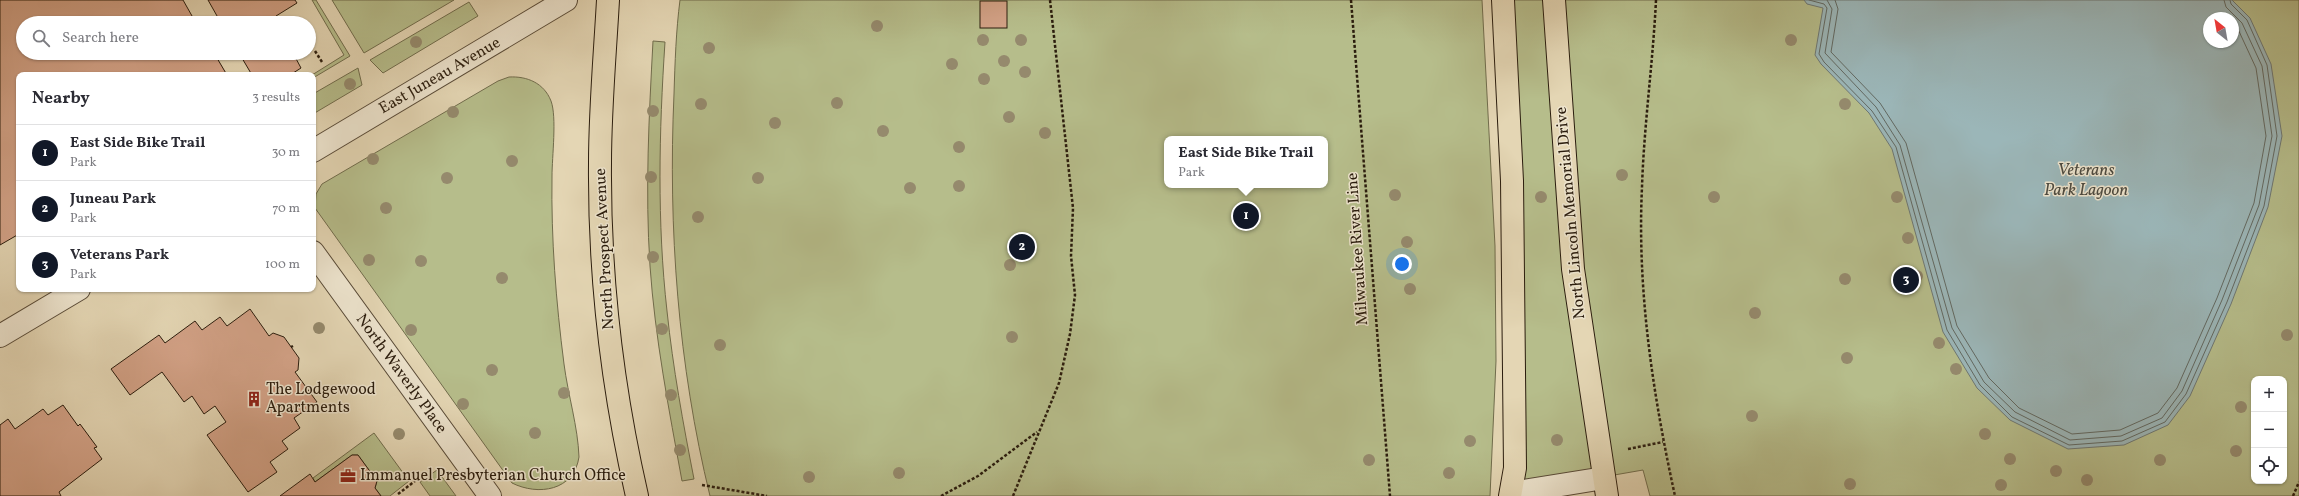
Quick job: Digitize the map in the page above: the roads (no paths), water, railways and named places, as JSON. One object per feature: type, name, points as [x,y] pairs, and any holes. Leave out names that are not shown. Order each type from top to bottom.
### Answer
[{"type":"main road","name":"North Prospect Avenue","points":[[608,0],[600,128],[603,259],[614,374],[623,436],[638,496]]},
{"type":"main road","points":[[1503,0],[1512,181],[1515,468],[1511,494]]},
{"type":"main road","name":"North Lincoln Memorial Drive","points":[[1554,0],[1573,269],[1605,487]]},
{"type":"street","name":"East Juneau Avenue","points":[[316,149],[566,0]]},
{"type":"street","name":"North Waverly Place","points":[[316,256],[490,496]]},
{"type":"street","points":[[0,336],[74,292]]},
{"type":"street","points":[[1511,494],[1605,487]]},
{"type":"water","name":"Veterans Park Lagoon","points":[[1804,0],[2232,0],[2250,18],[2271,64],[2282,136],[2268,207],[2231,304],[2190,396],[2168,425],[2124,445],[2068,449],[2010,420],[1977,388],[1943,332],[1892,149],[1869,113],[1821,64],[1815,55],[1823,8],[1807,4]]},
{"type":"place","name":"East Side Bike Trail","points":[[1246,216]]},
{"type":"place","name":"Juneau Park","points":[[1022,247]]},
{"type":"place","name":"Veterans Park","points":[[1906,280]]},
{"type":"place","name":"The Lodgewood Apartments","points":[[254,399]]},
{"type":"place","name":"Immanuel Presbyterian Church Office","points":[[348,476]]}]
